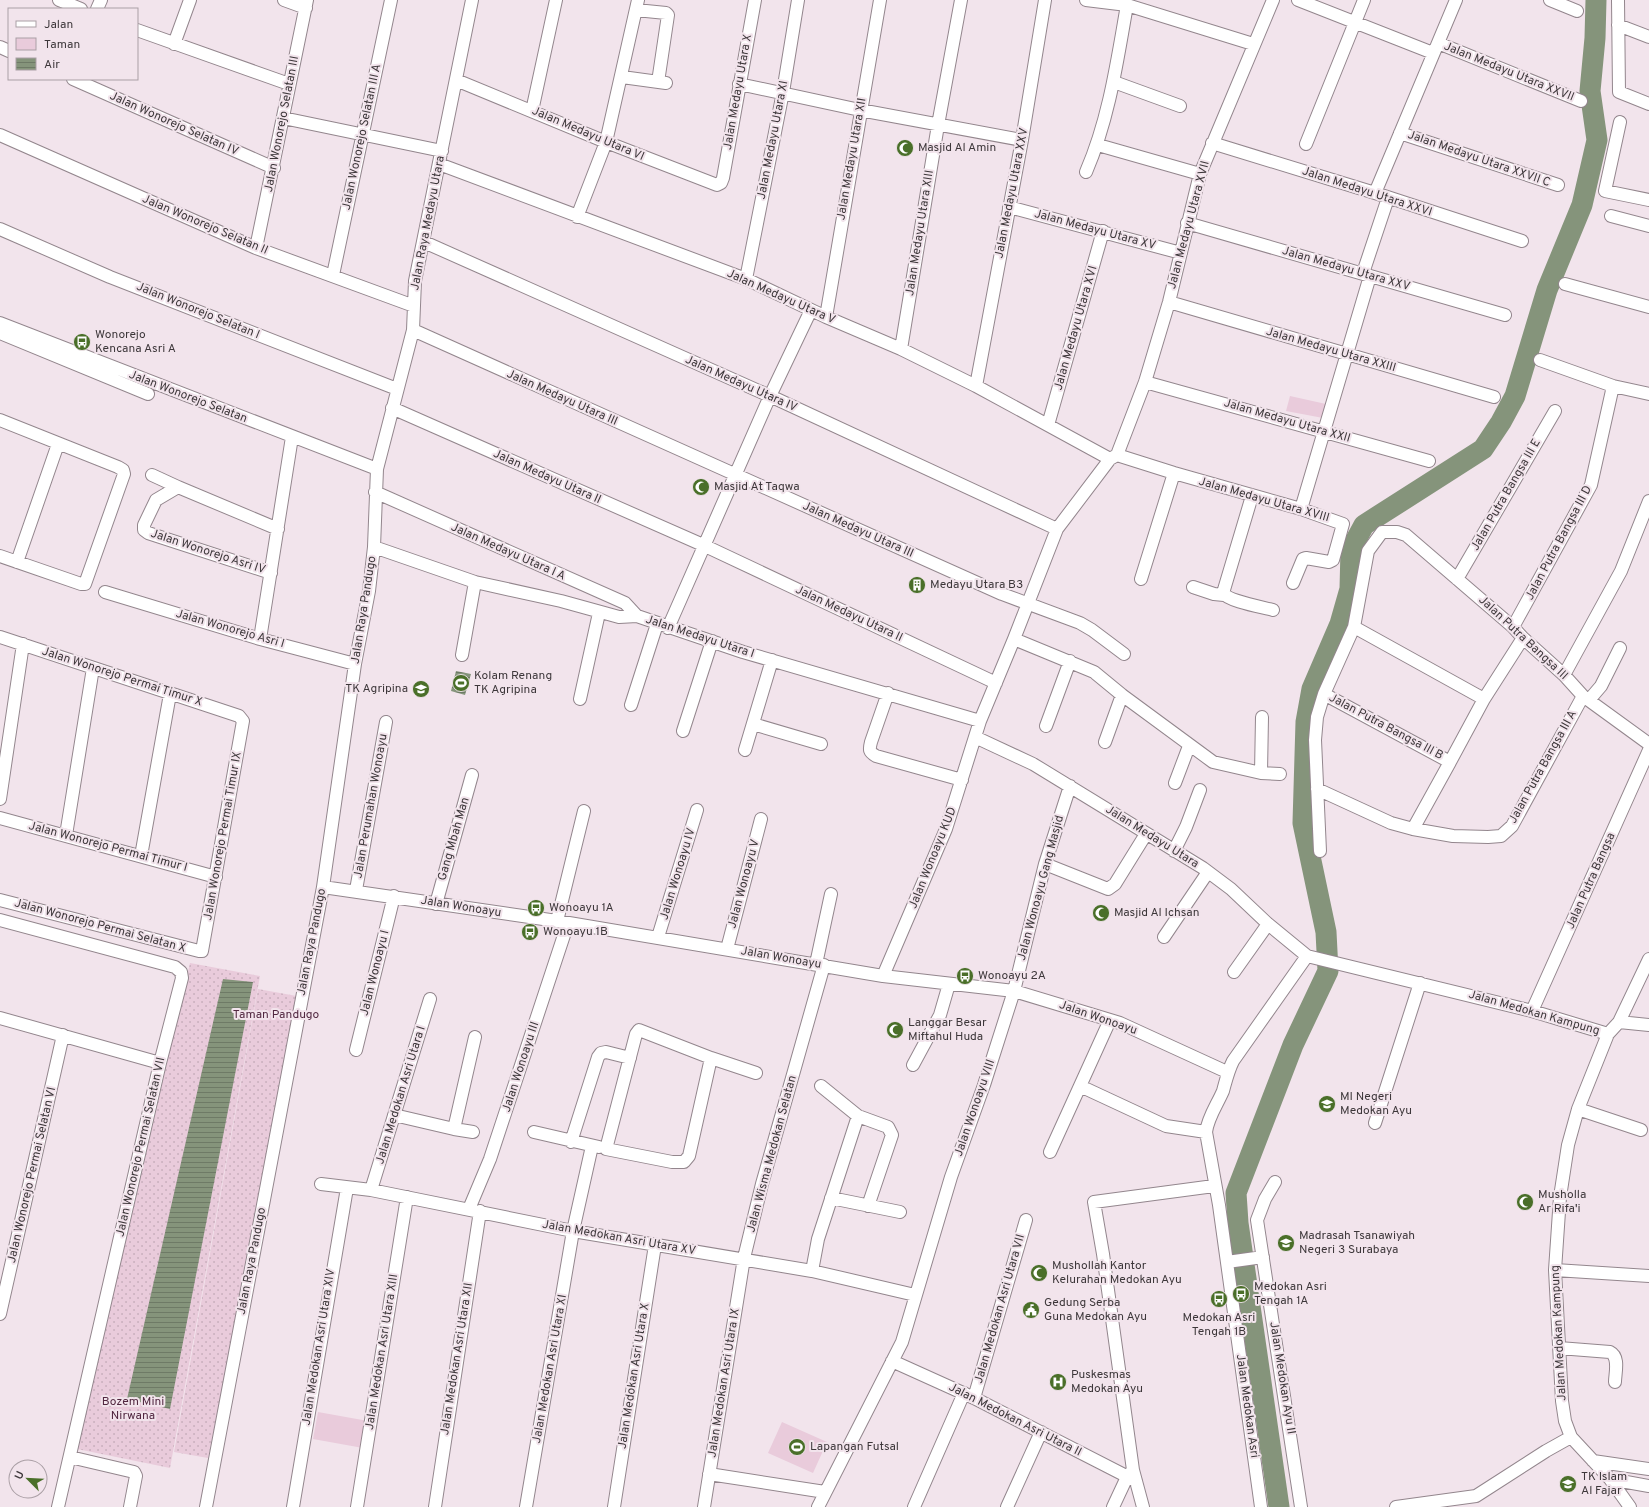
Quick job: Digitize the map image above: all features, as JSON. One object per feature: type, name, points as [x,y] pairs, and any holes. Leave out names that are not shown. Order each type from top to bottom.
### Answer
[{"type":"street","points":[[59,0],[79,8]]},
{"type":"street","points":[[174,44],[190,0]]},
{"type":"street","points":[[284,0],[306,4]]},
{"type":"street","name":"Jalan Wonorejo Selatan III A","points":[[333,275],[391,0]]},
{"type":"street","name":"Jalan Raya Medayu Utara","points":[[377,469],[413,330],[415,281],[472,0]]},
{"type":"street","points":[[532,111],[556,0]]},
{"type":"street","name":"Jalan Medayu Utara X","points":[[721,183],[754,0]]},
{"type":"street","name":"Jalan Medayu Utara XI","points":[[746,280],[798,0]]},
{"type":"street","name":"Jalan Medayu Utara XII","points":[[826,317],[860,110],[880,0]]},
{"type":"street","name":"Jalan Medayu Utara XIII","points":[[901,349],[938,125],[961,0]]},
{"type":"street","name":"Jalan Medayu Utara XXV","points":[[976,386],[1022,140],[1045,0]]},
{"type":"street","points":[[1086,0],[1127,5],[1253,44]]},
{"type":"street","name":"Jalan Medayu Utara XVII","points":[[1114,457],[1145,382],[1169,302],[1200,174],[1253,44],[1273,0]]},
{"type":"street","name":"Jalan Medayu Utara XXVII","points":[[1298,0],[1354,23],[1436,48],[1580,101]]},
{"type":"street","points":[[1306,144],[1364,0]]},
{"type":"street","name":"Jalan Medayu Utara XXVII C","points":[[1375,193],[1456,0]]},
{"type":"street","points":[[1550,0],[1577,11]]},
{"type":"street","points":[[1618,0],[1619,92],[1649,104]]},
{"type":"street","name":"Jalan Wonorejo Selatan III","points":[[256,248],[274,168],[289,84],[306,4]]},
{"type":"street","points":[[577,217],[606,142],[622,77],[637,5],[666,13],[668,15],[662,82],[622,77]]},
{"type":"street","points":[[1086,172],[1098,145],[1114,82],[1127,5]]},
{"type":"street","points":[[1618,25],[1649,37]]},
{"type":"street","points":[[138,30],[289,84]]},
{"type":"street","name":"Jalan Wonorejo Selatan IV","points":[[75,80],[274,168]]},
{"type":"street","name":"Jalan Medayu Utara VI","points":[[456,80],[714,185],[721,183]]},
{"type":"street","points":[[1114,82],[1180,106]]},
{"type":"street","points":[[739,84],[782,92],[860,110],[1022,140]]},
{"type":"street","points":[[283,118],[442,151]]},
{"type":"street","points":[[1620,122],[1605,191],[1649,200]]},
{"type":"street","name":"Jalan Medayu Utara XXVII C","points":[[1400,133],[1558,185]]},
{"type":"street","name":"Jalan Wonorejo Selatan II","points":[[0,135],[256,248],[414,306]]},
{"type":"street","name":"Jalan Medayu Utara XXVI","points":[[1212,143],[1375,193],[1522,241]]},
{"type":"street","points":[[1098,145],[1200,174]]},
{"type":"street","name":"Jalan Medayu Utara V","points":[[439,164],[746,280],[826,317],[901,349],[976,386],[1048,425],[1114,457]]},
{"type":"street","points":[[1301,509],[1347,355],[1366,274],[1388,198]]},
{"type":"street","name":"Jalan Medayu Utara XV","points":[[1009,207],[1181,253]]},
{"type":"street","points":[[1611,216],[1649,226]]},
{"type":"street","name":"Jalan Medayu Utara XXV","points":[[1187,223],[1505,315]]},
{"type":"street","name":"Jalan Wonorejo Selatan I","points":[[0,230],[110,277],[397,389]]},
{"type":"street","name":"Jalan Medayu Utara XVI","points":[[1048,425],[1103,231]]},
{"type":"street","name":"Jalan Medayu Utara IV","points":[[424,242],[770,396],[1057,529]]},
{"type":"street","points":[[1565,284],[1649,308]]},
{"type":"street","name":"Jalan Medayu Utara XXIII","points":[[1169,302],[1494,397]]},
{"type":"street","points":[[631,705],[662,626],[703,545],[770,396],[811,310]]},
{"type":"street","name":"Jalan Wonorejo Selatan","points":[[0,323],[377,469]]},
{"type":"street","name":"Jalan Medayu Utara III","points":[[413,330],[735,476],[1028,604],[1066,616],[1092,630],[1124,654]]},
{"type":"street","points":[[0,333],[148,394]]},
{"type":"street","points":[[1540,360],[1613,386],[1649,394]]},
{"type":"street","name":"Jalan Medayu Utara XXII","points":[[1145,382],[1429,461]]},
{"type":"street","name":"Jalan Putra Bangsa III D","points":[[1513,627],[1591,485],[1613,386]]},
{"type":"street","name":"Jalan Medayu Utara II","points":[[392,408],[703,545],[996,683]]},
{"type":"street","name":"Jalan Putra Bangsa III E","points":[[1457,579],[1555,411]]},
{"type":"street","points":[[0,420],[123,470],[124,477],[85,584],[81,584],[0,556]]},
{"type":"street","points":[[260,639],[292,437]]},
{"type":"street","points":[[17,562],[58,444]]},
{"type":"street","points":[[975,737],[980,721],[1057,529],[1114,457]]},
{"type":"street","name":"Jalan Medayu Utara XVIII","points":[[1114,457],[1301,509],[1343,524],[1333,560],[1329,562],[1306,558],[1303,559],[1293,583]]},
{"type":"street","name":"Jalan Raya Pandugo","points":[[206,1507],[323,887],[355,664],[369,591],[374,547],[377,469]]},
{"type":"street","points":[[1141,579],[1174,473]]},
{"type":"street","points":[[152,475],[278,529]]},
{"type":"street","name":"Jalan Wonorejo Asri IV","points":[[178,487],[156,500],[144,525],[144,530],[148,533],[271,573]]},
{"type":"street","name":"Jalan Medayu Utara I A","points":[[375,492],[625,603],[637,616]]},
{"type":"street","points":[[1224,595],[1223,593],[1252,496]]},
{"type":"street","points":[[1564,675],[1621,571],[1649,501]]},
{"type":"street","name":"Jalan Putra Bangsa III B","points":[[1397,532],[1382,532],[1368,551],[1354,626],[1324,694],[1450,762],[1484,699],[1523,638]]},
{"type":"street","name":"Jalan Putra Bangsa III","points":[[1397,532],[1406,535],[1513,627],[1586,698],[1649,744]]},
{"type":"street","name":"Jalan Medayu Utara I","points":[[374,547],[475,582],[561,601],[599,613],[619,617],[637,616],[662,626],[772,660],[980,721]]},
{"type":"street","points":[[462,655],[475,582]]},
{"type":"street","points":[[1193,587],[1273,610]]},
{"type":"street","name":"Jalan Wonorejo Asri I","points":[[105,592],[260,639],[355,664]]},
{"type":"street","points":[[580,700],[599,613]]},
{"type":"street","points":[[1354,626],[1484,699]]},
{"type":"street","name":"Jalan Wonorejo Permai Timur X","points":[[0,637],[243,718]]},
{"type":"street","points":[[1014,639],[1094,672],[1189,746],[1213,762],[1261,773],[1280,774]]},
{"type":"street","points":[[683,731],[712,641]]},
{"type":"street","points":[[0,799],[22,644]]},
{"type":"street","name":"Jalan Putra Bangsa III A","points":[[1317,789],[1392,823],[1452,836],[1502,836],[1512,826],[1586,698],[1601,686],[1620,648]]},
{"type":"street","points":[[745,750],[772,660]]},
{"type":"street","points":[[1046,726],[1070,661]]},
{"type":"street","points":[[66,835],[93,668]]},
{"type":"street","points":[[888,693],[869,748],[870,753],[962,780]]},
{"type":"street","points":[[141,856],[170,694]]},
{"type":"street","points":[[1320,851],[1315,740],[1317,717],[1324,694]]},
{"type":"street","points":[[1105,742],[1122,695]]},
{"type":"street","points":[[1261,773],[1262,717]]},
{"type":"street","name":"Jalan Wonorejo Permai Timur IX","points":[[199,951],[204,947],[243,718]]},
{"type":"street","name":"Jalan Perumahan Wonoayu","points":[[356,890],[386,722]]},
{"type":"street","points":[[753,724],[821,744]]},
{"type":"street","name":"Jalan Wonoayu KUD","points":[[882,976],[928,875],[962,780],[975,737]]},
{"type":"street","name":"Jalan Medayu Utara","points":[[975,737],[1033,764],[1208,872],[1231,889],[1268,924],[1311,958]]},
{"type":"street","points":[[1175,783],[1189,746]]},
{"type":"street","name":"Jalan Putra Bangsa","points":[[1532,1011],[1649,750]]},
{"type":"street","points":[[1412,828],[1450,762]]},
{"type":"street","name":"Gang Mbah Man","points":[[436,904],[472,774]]},
{"type":"street","name":"Jalan Wonoayu Gang Masjid","points":[[1014,992],[1045,864],[1070,786]]},
{"type":"street","points":[[1174,850],[1186,827],[1200,790]]},
{"type":"street","name":"Jalan Wonoayu IV","points":[[658,937],[697,810]]},
{"type":"street","name":"Jalan Wonoayu III","points":[[475,1210],[562,922],[584,812]]},
{"type":"street","name":"Jalan Wonorejo Permai Timur I","points":[[0,818],[216,877]]},
{"type":"street","name":"Jalan Wonoayu V","points":[[727,949],[761,819]]},
{"type":"street","points":[[1045,864],[1108,889],[1115,884],[1146,834]]},
{"type":"street","points":[[1164,937],[1208,872]]},
{"type":"street","name":"Jalan Wonoayu","points":[[323,887],[356,890],[436,904],[658,937],[882,976],[1014,992],[1110,1020],[1227,1072]]},
{"type":"street","name":"Jalan Wisma Medokan Selatan","points":[[744,1258],[762,1184],[801,1049],[820,964],[831,894]]},
{"type":"street","name":"Jalan Wonoayu I","points":[[356,1050],[394,896]]},
{"type":"street","name":"Jalan Wonorejo Permai Selatan X","points":[[0,900],[199,951]]},
{"type":"street","name":"Jalan Wonorejo Permai Selatan VII","points":[[0,920],[179,970],[182,978],[160,1063],[58,1507]]},
{"type":"street","points":[[1234,972],[1268,924]]},
{"type":"street","points":[[1143,1507],[1132,1476],[1103,1254],[1094,1202],[1214,1186],[1206,1132],[1208,1120],[1223,1091],[1227,1072],[1238,1054],[1311,958]]},
{"type":"street","name":"Jalan Medokan Kampung","points":[[1311,958],[1335,962],[1532,1011],[1608,1034],[1578,1109],[1568,1145],[1560,1197],[1555,1270],[1562,1401],[1565,1421],[1571,1437]]},
{"type":"street","points":[[1608,1034],[1619,1022],[1649,959]]},
{"type":"street","points":[[1375,1123],[1420,983]]},
{"type":"street","points":[[913,1065],[940,1015],[949,984]]},
{"type":"street","name":"Jalan Wonoayu VIII","points":[[818,1507],[902,1342],[951,1177],[984,1085],[1014,992]]},
{"type":"street","name":"Jalan Medokan Asri Utara I","points":[[371,1190],[430,999]]},
{"type":"street","points":[[0,1018],[160,1063]]},
{"type":"street","points":[[1050,1152],[1110,1020]]},
{"type":"street","points":[[1619,1022],[1649,1025]]},
{"type":"street","points":[[606,1148],[636,1034],[639,1030],[711,1058],[756,1073]]},
{"type":"street","name":"Jalan Wonorejo Permai Selatan VI","points":[[0,1314],[64,1035]]},
{"type":"street","points":[[452,1129],[475,1037]]},
{"type":"street","points":[[571,1142],[598,1057],[601,1053],[606,1052],[630,1058]]},
{"type":"street","points":[[534,1132],[571,1142],[672,1162],[684,1162],[689,1156],[711,1058]]},
{"type":"street","points":[[821,1086],[858,1116],[888,1127],[892,1135],[868,1206]]},
{"type":"street","points":[[1080,1086],[1166,1126],[1206,1132]]},
{"type":"street","points":[[1578,1109],[1641,1130]]},
{"type":"street","points":[[394,1115],[452,1129],[473,1132]]},
{"type":"street","points":[[812,1271],[818,1239],[858,1116]]},
{"type":"street","name":"Jalan Medokan Asri Utara XI","points":[[526,1507],[573,1231],[592,1146]]},
{"type":"street","name":"Jalan Medokan Ayu II","points":[[1275,1182],[1265,1199],[1257,1220],[1260,1257],[1301,1507]]},
{"type":"street","name":"Jalan Medokan Asri Utara XV","points":[[322,1184],[371,1190],[573,1231],[744,1258],[812,1271],[915,1295]]},
{"type":"street","name":"Jalan Medokan Asri","points":[[1214,1186],[1230,1261],[1261,1507]]},
{"type":"street","name":"Jalan Medokan Asri Utara XIV","points":[[293,1507],[347,1188]]},
{"type":"street","name":"Jalan Medokan Asri Utara XIII","points":[[357,1507],[407,1197]]},
{"type":"street","points":[[831,1198],[900,1212]]},
{"type":"street","name":"Jalan Medokan Asri Utara XII","points":[[435,1507],[475,1210]]},
{"type":"street","name":"Jalan Medokan Asri Utara VII","points":[[914,1507],[969,1395],[1026,1220]]},
{"type":"street","name":"Jalan Medokan Asri Utara X","points":[[614,1507],[655,1245]]},
{"type":"street","points":[[1230,1261],[1260,1257]]},
{"type":"street","name":"Jalan Medokan Asri Utara IX","points":[[704,1507],[744,1258]]},
{"type":"street","points":[[1555,1270],[1649,1276]]},
{"type":"street","points":[[1559,1348],[1610,1352],[1614,1354],[1616,1357],[1615,1382]]},
{"type":"street","name":"Jalan Medokan Asri Utara II","points":[[892,1361],[969,1395],[1132,1476]]},
{"type":"street","points":[[1007,1507],[1041,1432]]},
{"type":"street","points":[[1396,1507],[1478,1501],[1546,1450],[1571,1437],[1610,1479],[1630,1507]]},
{"type":"street","points":[[70,1457],[134,1472],[136,1476],[130,1507]]},
{"type":"street","points":[[1593,1461],[1649,1469]]},
{"type":"street","points":[[709,1474],[825,1492]]},
{"type":"street","points":[[1113,1507],[1132,1476]]},
{"type":"street","points":[[1610,1479],[1649,1486]]},
{"type":"green space","points":[[1290,396],[1326,404],[1323,418],[1286,411]]},
{"type":"green space","name":"Bozem Mini Nirwana","points":[[190,963],[260,976],[170,1468],[77,1449]]},
{"type":"green space","name":"Taman Pandugo","points":[[258,989],[302,997],[208,1458],[174,1452]]},
{"type":"green space","points":[[318,1412],[368,1421],[363,1448],[313,1439]]},
{"type":"green space","name":"Lapangan Futsal","points":[[782,1422],[827,1442],[813,1473],[768,1453]]},
{"type":"water","name":"Kolam Renang TK Agripina","points":[[456,671],[471,674],[465,695],[451,691]]},
{"type":"water","points":[[223,979],[253,982],[170,1409],[127,1399]]},
{"type":"waterway","points":[[1279,1507],[1238,1223],[1236,1193],[1293,1045],[1328,971],[1326,932],[1303,823],[1306,722],[1312,689],[1340,624],[1350,589],[1351,549],[1364,525],[1483,449],[1501,422],[1515,396],[1547,290],[1582,205],[1597,140],[1590,91],[1595,38],[1596,0]]},
{"type":"place","name":"Masjid Al Amin","points":[[905,148]]},
{"type":"place","name":"Wonorejo Kencana Asri A","points":[[82,342]]},
{"type":"place","name":"Masjid At Taqwa","points":[[701,487]]},
{"type":"place","name":"Medayu Utara B3","points":[[917,585]]},
{"type":"place","name":"Kolam Renang TK Agripina","points":[[461,683]]},
{"type":"place","name":"TK Agripina","points":[[421,689]]},
{"type":"place","name":"Wonoayu 1A","points":[[536,908]]},
{"type":"place","name":"Masjid Al Ichsan","points":[[1101,913]]},
{"type":"place","name":"Wonoayu 1B","points":[[530,932]]},
{"type":"place","name":"Wonoayu 2A","points":[[965,976]]},
{"type":"place","name":"Langgar Besar Miftahul Huda","points":[[895,1030]]},
{"type":"place","name":"MI Negeri Medokan Ayu","points":[[1327,1104]]},
{"type":"place","name":"Musholla Ar Rifa'i","points":[[1525,1202]]},
{"type":"place","name":"Madrasah Tsanawiyah Negeri 3 Surabaya","points":[[1286,1243]]},
{"type":"place","name":"Mushollah Kantor Kelurahan Medokan Ayu","points":[[1039,1273]]},
{"type":"place","name":"Medokan Asri Tengah 1A","points":[[1241,1294]]},
{"type":"place","name":"Medokan Asri Tengah 1B","points":[[1219,1299]]},
{"type":"place","name":"Gedung Serba Guna Medokan Ayu","points":[[1031,1310]]},
{"type":"place","name":"Puskesmas Medokan Ayu","points":[[1058,1382]]},
{"type":"place","name":"Lapangan Futsal","points":[[797,1447]]},
{"type":"place","name":"TK Islam Al Fajar","points":[[1568,1484]]}]
